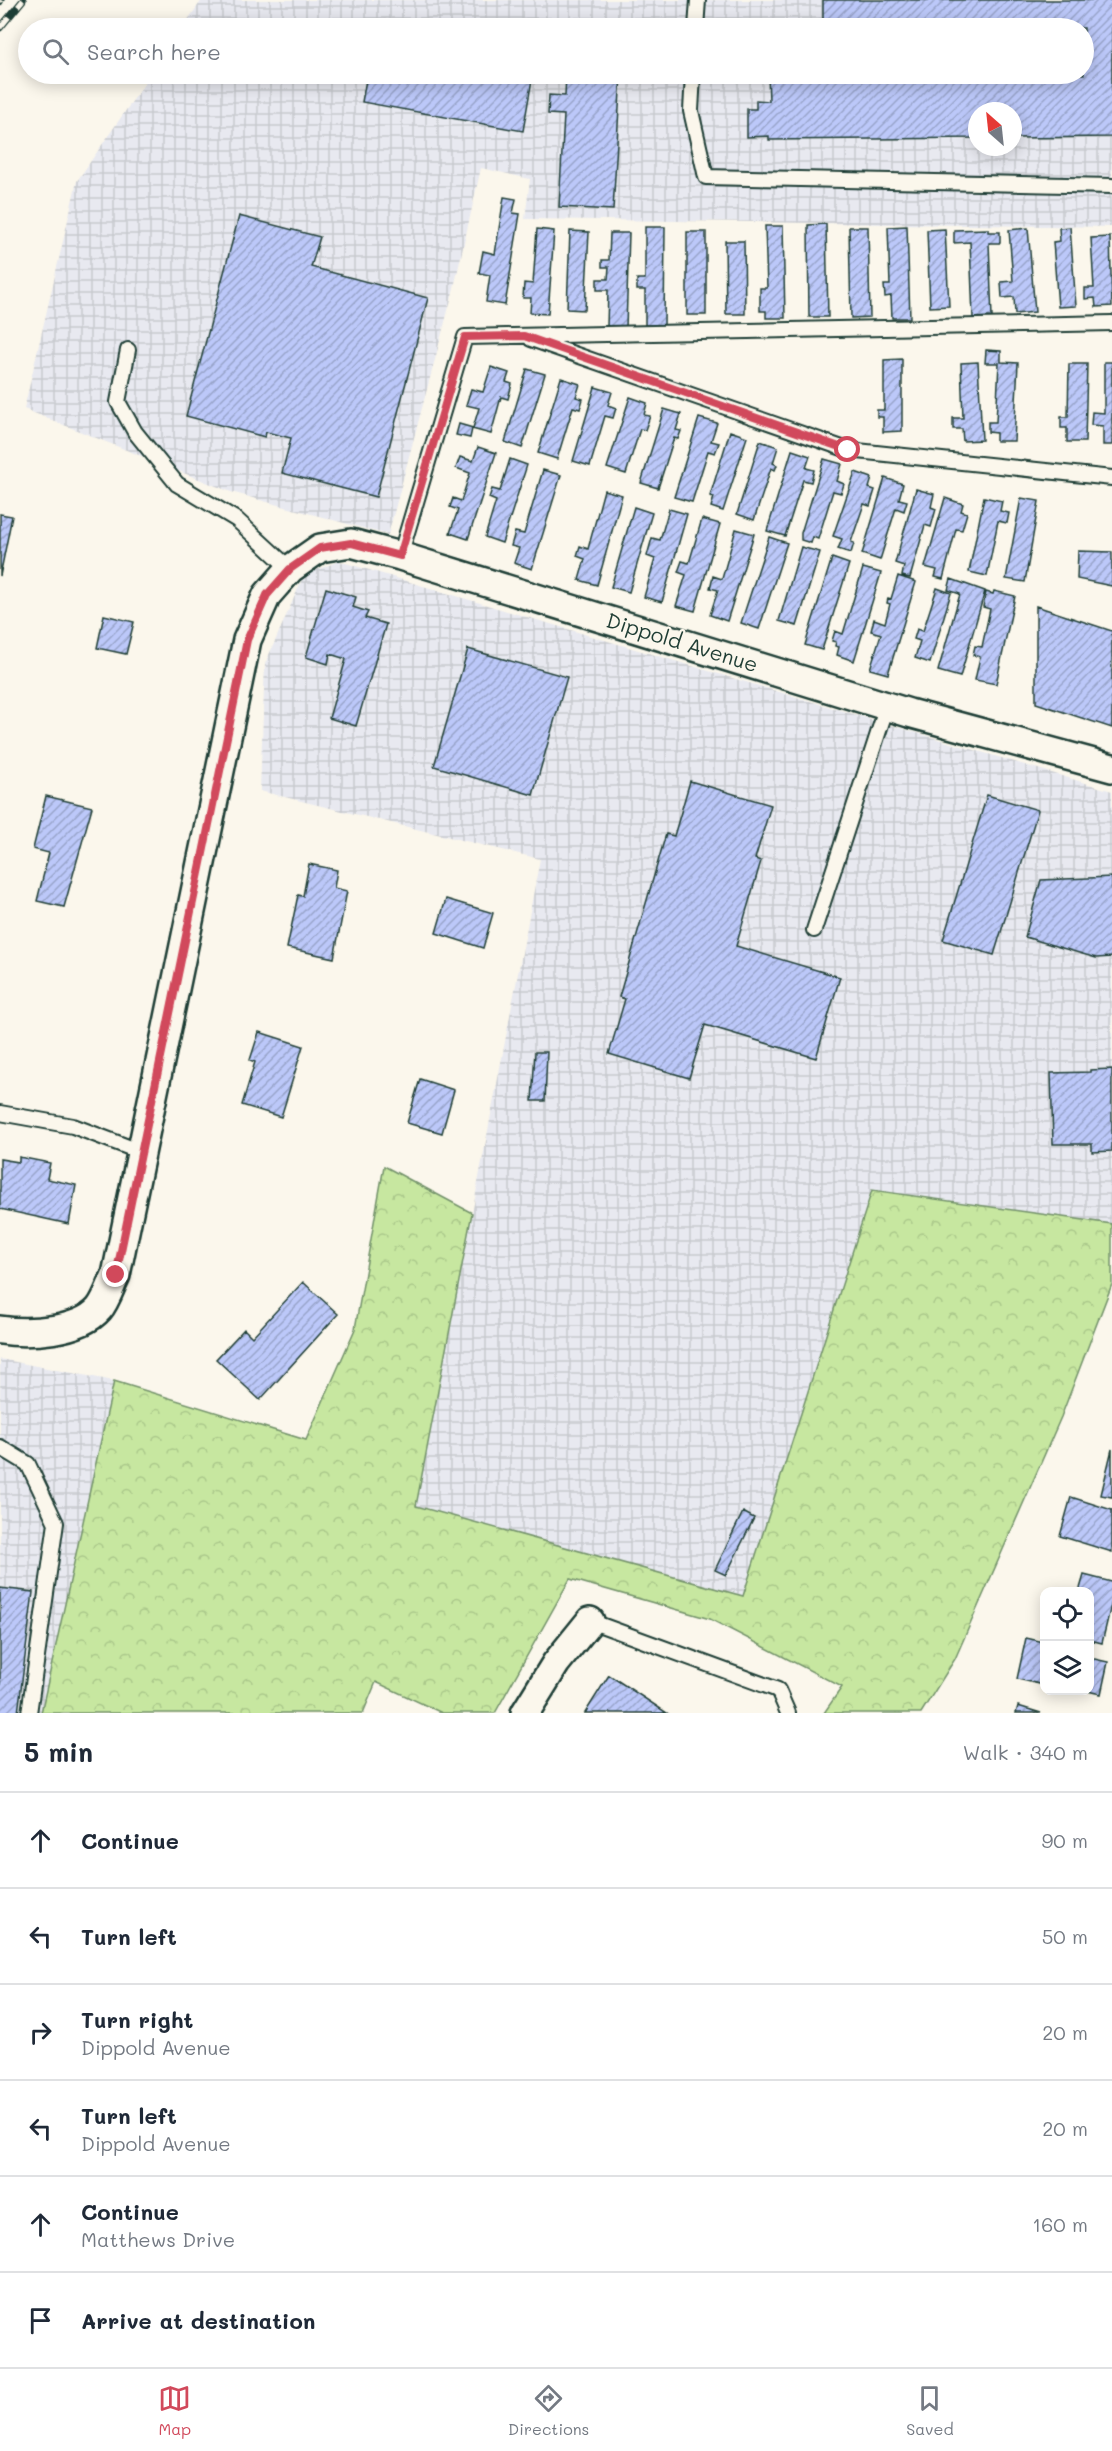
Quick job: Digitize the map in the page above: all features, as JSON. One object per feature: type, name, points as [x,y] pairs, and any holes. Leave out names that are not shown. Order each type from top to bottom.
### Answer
[{"type":"street","name":"Dippold Avenue","points":[[9,1331],[75,1326],[99,1309],[116,1275],[247,640],[267,595],[290,569],[320,548],[351,543],[400,556],[887,706],[1112,768]]},
{"type":"street","points":[[525,1713],[556,1663],[590,1621]]},
{"type":"lane","points":[[697,18],[698,0]]},
{"type":"lane","points":[[692,84],[691,111],[706,177],[1112,186]]},
{"type":"lane","points":[[400,556],[465,337],[1112,323]]},
{"type":"lane","points":[[524,336],[848,450],[1112,478]]},
{"type":"lane","points":[[128,350],[118,402],[135,432],[177,484],[237,520],[290,569]]},
{"type":"lane","points":[[814,930],[887,706]]},
{"type":"lane","points":[[0,1113],[73,1126],[141,1152]]},
{"type":"lane","points":[[0,1447],[28,1464],[56,1523],[29,1713]]},
{"type":"lane","points":[[590,1621],[778,1690],[788,1713]]},
{"type":"shaded area","points":[[202,0],[1112,0],[1112,227],[525,219],[530,179],[481,168],[453,292],[388,535],[231,492],[24,409],[77,181],[144,84],[1094,84],[1094,18],[189,18]]},
{"type":"shaded area","points":[[339,561],[1112,791],[1112,1224],[872,1190],[743,1596],[416,1506],[540,859],[260,791],[265,664],[304,575]]},
{"type":"shaded area","points":[[0,1359],[114,1381],[41,1713],[0,1713]]},
{"type":"green space","points":[[384,1166],[472,1213],[416,1506],[743,1596],[872,1190],[1112,1224],[1112,1284],[1061,1417],[955,1659],[921,1713],[824,1713],[842,1687],[710,1619],[570,1579],[495,1713],[442,1713],[376,1682],[363,1713],[41,1713],[114,1381],[306,1440],[355,1329]]},
{"type":"building","points":[[823,0],[1112,0],[1112,137],[1022,138],[1022,102],[968,102],[968,138],[769,140],[769,136],[747,137],[747,109],[756,109],[756,100],[769,101],[768,84],[1094,84],[1094,18],[823,18]]},
{"type":"building","points":[[365,84],[531,84],[523,131],[362,102]]},
{"type":"building","points":[[566,84],[620,84],[613,210],[559,207],[564,115],[548,114],[549,95],[565,96]]},
{"type":"building","points":[[504,197],[516,199],[513,213],[520,214],[505,305],[486,302],[490,275],[479,273],[483,251],[495,254]]},
{"type":"building","points":[[239,216],[320,237],[311,267],[428,298],[376,497],[282,473],[291,438],[266,432],[265,437],[186,416]]},
{"type":"building","points":[[826,224],[828,317],[809,317],[808,225]]},
{"type":"building","points":[[765,226],[783,226],[785,318],[766,318],[766,311],[760,311],[760,288],[767,288]]},
{"type":"building","points":[[907,226],[910,318],[892,318],[891,296],[885,297],[884,285],[890,285],[888,227]]},
{"type":"building","points":[[645,227],[665,227],[664,326],[645,325],[645,290],[637,290],[637,279],[645,279]]},
{"type":"building","points":[[849,227],[868,227],[870,317],[851,318]]},
{"type":"building","points":[[1070,227],[1076,306],[1058,307],[1053,242],[1060,241],[1059,228]]},
{"type":"building","points":[[1028,228],[1035,312],[1015,314],[1014,297],[1002,298],[1001,282],[1013,281],[1009,230]]},
{"type":"building","points":[[537,229],[554,231],[548,314],[530,313],[531,298],[523,298],[524,283],[533,284]]},
{"type":"building","points":[[945,229],[949,306],[930,307],[927,230]]},
{"type":"building","points":[[988,229],[988,232],[1000,232],[1000,243],[989,243],[992,317],[973,318],[970,242],[954,243],[954,230]]},
{"type":"building","points":[[570,231],[589,232],[585,310],[567,309]]},
{"type":"building","points":[[687,232],[706,232],[706,315],[687,315]]},
{"type":"building","points":[[610,233],[629,233],[626,328],[607,327],[608,290],[597,290],[597,279],[608,279],[609,267],[602,267],[602,260],[609,260]]},
{"type":"building","points":[[1110,237],[1112,306],[1096,307],[1095,298],[1085,299],[1085,288],[1094,288],[1091,238]]},
{"type":"building","points":[[725,241],[744,241],[745,314],[726,314]]},
{"type":"building","points":[[986,350],[1001,351],[1001,362],[1018,363],[1014,441],[996,441],[996,433],[988,432],[988,422],[996,422],[999,363],[985,363]]},
{"type":"building","points":[[902,359],[902,431],[883,432],[883,417],[877,417],[877,410],[884,410],[884,360]]},
{"type":"building","points":[[978,362],[982,440],[963,441],[962,429],[953,429],[953,418],[963,418],[961,363]]},
{"type":"building","points":[[1104,362],[1112,362],[1112,445],[1103,445],[1103,426],[1091,425],[1092,412],[1104,413]]},
{"type":"building","points":[[1069,364],[1087,364],[1085,442],[1067,442],[1067,428],[1061,428],[1061,417],[1068,417]]},
{"type":"building","points":[[491,367],[509,373],[506,382],[512,384],[508,399],[501,397],[491,434],[472,429],[470,438],[456,435],[459,424],[473,428],[479,408],[466,405],[471,389],[483,392]]},
{"type":"building","points":[[527,369],[545,374],[522,448],[505,442]]},
{"type":"building","points":[[561,378],[580,384],[576,397],[583,399],[580,409],[573,407],[557,459],[538,453]]},
{"type":"building","points":[[595,387],[612,392],[608,405],[616,408],[613,418],[605,416],[590,466],[573,461]]},
{"type":"building","points":[[630,397],[647,403],[644,415],[650,416],[645,430],[640,429],[626,474],[607,468]]},
{"type":"building","points":[[664,409],[681,414],[676,430],[681,431],[678,439],[674,438],[658,488],[641,483]]},
{"type":"building","points":[[699,418],[717,423],[711,441],[719,443],[715,453],[708,451],[692,502],[674,497]]},
{"type":"building","points":[[730,431],[747,437],[723,511],[711,507],[714,497],[710,496]]},
{"type":"building","points":[[760,441],[778,447],[773,463],[777,465],[775,470],[771,468],[754,520],[737,514]]},
{"type":"building","points":[[478,447],[496,453],[468,539],[450,533],[458,510],[450,507],[453,498],[461,501],[470,473],[456,468],[460,457],[473,461]]},
{"type":"building","points":[[792,450],[810,456],[806,468],[814,470],[811,482],[803,480],[785,536],[767,531]]},
{"type":"building","points":[[510,459],[527,465],[502,543],[485,537],[496,501],[489,498],[492,489],[500,491]]},
{"type":"building","points":[[824,459],[842,464],[837,481],[844,484],[841,493],[833,491],[818,539],[813,537],[811,543],[801,540],[801,533]]},
{"type":"building","points":[[543,470],[561,475],[532,569],[514,563],[519,548],[511,546],[515,532],[524,534]]},
{"type":"building","points":[[855,472],[872,478],[869,488],[875,490],[870,506],[864,504],[851,542],[854,543],[851,553],[838,549],[842,539],[833,536]]},
{"type":"building","points":[[885,478],[903,484],[899,499],[907,501],[904,511],[896,508],[880,560],[862,554]]},
{"type":"building","points":[[916,489],[934,494],[931,507],[936,509],[931,527],[925,525],[910,578],[902,576],[904,566],[895,563]]},
{"type":"building","points":[[604,490],[622,495],[597,585],[579,580],[585,559],[577,556],[580,546],[588,549]]},
{"type":"building","points":[[984,497],[1002,501],[1000,511],[1009,513],[1007,523],[998,521],[987,576],[969,572]]},
{"type":"building","points":[[945,498],[963,504],[961,511],[967,513],[962,530],[956,529],[943,579],[935,577],[937,570],[925,567]]},
{"type":"building","points":[[1021,498],[1039,501],[1025,582],[1006,579]]},
{"type":"building","points":[[634,507],[652,513],[629,592],[611,587]]},
{"type":"building","points":[[669,509],[687,514],[662,602],[644,597],[655,559],[647,556],[652,538],[660,540]]},
{"type":"building","points":[[0,514],[12,516],[0,576]]},
{"type":"building","points":[[702,519],[720,524],[695,611],[676,606],[686,575],[678,572],[682,561],[689,563]]},
{"type":"building","points":[[736,529],[754,534],[727,621],[710,615],[718,590],[710,588],[713,576],[722,579]]},
{"type":"building","points":[[769,537],[787,543],[759,629],[741,623]]},
{"type":"building","points":[[801,547],[820,552],[797,626],[779,621]]},
{"type":"building","points":[[1078,551],[1112,552],[1112,586],[1077,579]]},
{"type":"building","points":[[832,558],[849,564],[822,650],[805,645]]},
{"type":"building","points":[[863,568],[881,573],[854,661],[837,655],[839,647],[835,646],[836,642],[832,641],[835,631],[843,634]]},
{"type":"building","points":[[898,576],[916,582],[888,674],[870,669],[881,634],[871,631],[874,619],[885,623],[890,604],[887,603],[888,598],[891,599]]},
{"type":"building","points":[[951,579],[985,591],[960,677],[938,671],[960,594],[948,590]]},
{"type":"building","points":[[326,588],[356,597],[353,607],[368,612],[365,618],[386,624],[356,726],[329,718],[346,659],[330,654],[328,664],[306,657]]},
{"type":"building","points":[[937,588],[951,593],[930,663],[915,658],[920,641],[914,639],[917,629],[923,631]]},
{"type":"building","points":[[994,591],[1015,596],[996,684],[975,680],[980,657],[973,655],[975,646],[982,647],[990,609],[983,607],[986,592],[993,594]]},
{"type":"building","points":[[1036,606],[1112,631],[1112,728],[1036,703]]},
{"type":"building","points":[[104,615],[134,622],[126,654],[97,648]]},
{"type":"building","points":[[468,649],[567,677],[533,795],[434,766]]},
{"type":"building","points":[[690,781],[771,805],[755,859],[761,861],[736,946],[840,977],[816,1058],[705,1025],[689,1078],[609,1054],[625,999],[619,997],[666,834],[674,836]]},
{"type":"building","points":[[987,795],[1038,810],[994,955],[943,940]]},
{"type":"building","points":[[46,796],[92,807],[64,907],[37,901],[49,853],[33,849]]},
{"type":"building","points":[[309,864],[337,870],[334,888],[347,891],[334,958],[287,948],[298,895],[303,896]]},
{"type":"building","points":[[1112,877],[1112,957],[1096,958],[1025,937],[1041,880]]},
{"type":"building","points":[[446,899],[493,913],[483,948],[436,933]]},
{"type":"building","points":[[259,1032],[303,1046],[281,1117],[242,1105],[255,1062],[250,1060]]},
{"type":"building","points":[[535,1052],[547,1052],[545,1101],[532,1101]]},
{"type":"building","points":[[1112,1069],[1112,1151],[1092,1152],[1092,1144],[1053,1144],[1051,1073]]},
{"type":"building","points":[[420,1079],[454,1090],[442,1133],[407,1123]]},
{"type":"building","points":[[19,1157],[50,1163],[47,1179],[76,1185],[69,1224],[0,1209],[0,1159],[19,1162]]},
{"type":"building","points":[[303,1282],[338,1314],[260,1400],[216,1359],[244,1329],[252,1337]]},
{"type":"building","points":[[1112,1449],[1112,1497],[1101,1495]]},
{"type":"building","points":[[1071,1497],[1112,1510],[1112,1552],[1060,1536]]},
{"type":"building","points":[[743,1512],[754,1518],[726,1575],[715,1570]]},
{"type":"building","points":[[1084,1575],[1112,1582],[1112,1601],[1102,1643],[1094,1641],[1094,1587],[1080,1587]]},
{"type":"building","points":[[0,1588],[33,1592],[18,1713],[0,1713]]},
{"type":"building","points":[[1026,1638],[1040,1641],[1040,1684],[1017,1679]]},
{"type":"building","points":[[1094,1659],[1108,1662],[1101,1694],[1094,1692]]},
{"type":"building","points":[[609,1675],[667,1713],[585,1713]]},
{"type":"building","points":[[1018,1706],[1041,1713],[1016,1713]]},
{"type":"railway","points":[[0,28],[23,0]]},
{"type":"route","points":[[116,1275],[247,640],[267,595],[290,569],[320,548],[351,543],[400,556],[465,337],[524,336],[848,450]]}]
